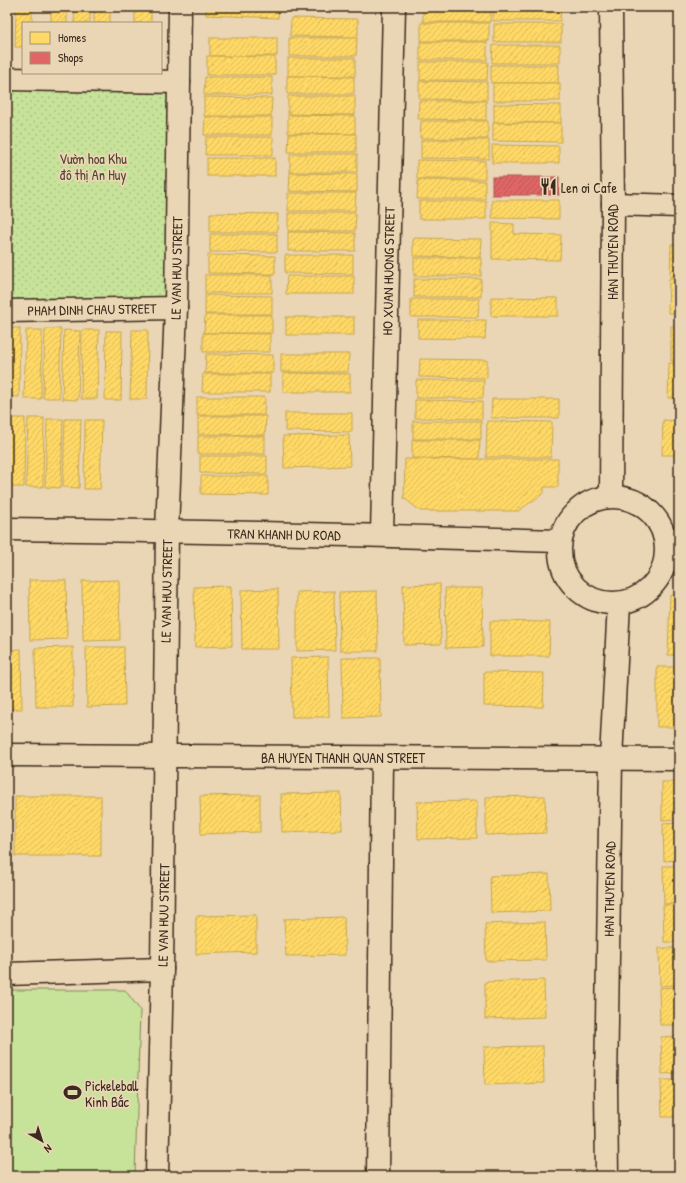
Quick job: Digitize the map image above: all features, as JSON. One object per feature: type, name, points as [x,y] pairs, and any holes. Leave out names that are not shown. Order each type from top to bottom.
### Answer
[{"type":"street","name":"LE VAN HUU STREET","points":[[157,1176],[162,969],[167,530],[176,308],[180,7]]},
{"type":"street","name":"HO XUAN HUONG STREET","points":[[382,535],[394,7]]},
{"type":"street","name":"HAN THUYEN ROAD","points":[[611,7],[613,204],[611,496]]},
{"type":"street","points":[[7,79],[179,82]]},
{"type":"street","points":[[613,204],[679,206]]},
{"type":"street","name":"PHAM DINH CHAU STREET","points":[[7,311],[176,308]]},
{"type":"street","points":[[611,496],[630,499],[649,510],[672,539],[658,578],[641,595],[619,603],[610,603],[593,599],[578,591],[567,578],[561,562],[560,541],[568,521],[579,508],[594,500],[611,496]]},
{"type":"street","name":"TRAN KHANH DU ROAD","points":[[7,529],[167,530],[222,533],[382,535],[560,541]]},
{"type":"street","name":"HAN THUYEN ROAD","points":[[607,1176],[606,1087],[611,759],[619,603]]},
{"type":"street","name":"BA HUYEN THANH QUAN STREET","points":[[7,755],[679,759]]},
{"type":"street","points":[[378,1176],[382,758]]},
{"type":"street","points":[[7,974],[162,969]]},
{"type":"green space","name":"Vườn hoa Khu đô thị An Huy","points":[[7,79],[179,82],[176,308],[7,311]]},
{"type":"green space","name":"Pickeleball Kinh Bắc","points":[[7,990],[125,990],[140,1010],[135,1176],[7,1176]]},
{"type":"building: Homes","points":[[7,7],[10,7],[9,45],[7,45]]},
{"type":"building: Homes","points":[[16,7],[32,7],[32,22],[22,22],[22,47],[15,47]]},
{"type":"building: Homes","points":[[51,7],[67,7],[67,22],[51,22]]},
{"type":"building: Homes","points":[[75,7],[90,7],[90,22],[74,22]]},
{"type":"building: Homes","points":[[94,7],[110,7],[110,22],[94,22]]},
{"type":"building: Homes","points":[[135,7],[151,7],[151,22],[135,22]]},
{"type":"building: Homes","points":[[206,7],[279,7],[278,18],[206,15]]},
{"type":"building: Homes","points":[[423,7],[491,7],[490,22],[423,22]]},
{"type":"building: Homes","points":[[493,7],[561,7],[560,21],[493,21]]},
{"type":"building: Homes","points":[[291,18],[358,19],[358,37],[290,36]]},
{"type":"building: Homes","points":[[421,23],[489,23],[489,41],[421,41]]},
{"type":"building: Homes","points":[[494,24],[561,24],[561,42],[494,42]]},
{"type":"building: Homes","points":[[210,38],[277,38],[277,56],[210,56]]},
{"type":"building: Homes","points":[[289,38],[357,38],[356,56],[289,56]]},
{"type":"building: Homes","points":[[420,42],[487,42],[487,60],[420,60]]},
{"type":"building: Homes","points":[[493,45],[560,45],[560,63],[492,63]]},
{"type":"building: Homes","points":[[207,56],[275,57],[275,75],[207,75]]},
{"type":"building: Homes","points":[[288,58],[355,58],[355,76],[288,76]]},
{"type":"building: Homes","points":[[420,62],[488,62],[487,80],[420,80]]},
{"type":"building: Homes","points":[[491,65],[559,65],[558,83],[491,83]]},
{"type":"building: Homes","points":[[287,76],[354,77],[354,94],[287,94]]},
{"type":"building: Homes","points":[[205,77],[272,77],[272,95],[204,95]]},
{"type":"building: Homes","points":[[419,81],[487,82],[487,100],[419,99]]},
{"type":"building: Homes","points":[[493,83],[560,83],[560,101],[493,101]]},
{"type":"building: Homes","points":[[288,96],[355,96],[355,115],[288,114]]},
{"type":"building: Homes","points":[[204,97],[272,98],[271,116],[204,116]]},
{"type":"building: Homes","points":[[419,101],[486,101],[486,120],[418,119]]},
{"type":"building: Homes","points":[[494,104],[561,105],[561,123],[494,122]]},
{"type":"building: Homes","points":[[288,115],[355,116],[355,134],[288,133]]},
{"type":"building: Homes","points":[[205,117],[272,117],[272,135],[204,135]]},
{"type":"building: Homes","points":[[421,121],[488,121],[488,139],[420,138]]},
{"type":"building: Homes","points":[[493,123],[561,123],[561,142],[493,141]]},
{"type":"building: Homes","points":[[289,134],[356,134],[356,152],[288,152]]},
{"type":"building: Homes","points":[[206,137],[273,137],[273,155],[205,155]]},
{"type":"building: Homes","points":[[421,140],[489,140],[489,159],[421,158]]},
{"type":"building: Homes","points":[[492,145],[559,146],[559,163],[492,163]]},
{"type":"building: Homes","points":[[290,154],[357,154],[357,172],[290,172]]},
{"type":"building: Homes","points":[[207,158],[275,158],[275,176],[207,176]]},
{"type":"building: Homes","points":[[417,160],[485,161],[485,179],[417,179]]},
{"type":"building: Homes","points":[[290,173],[357,174],[357,192],[289,191]]},
{"type":"building: Homes","points":[[418,180],[485,181],[485,199],[417,199]]},
{"type":"building: Homes","points":[[288,193],[356,193],[355,211],[288,211]]},
{"type":"building: Homes","points":[[492,200],[559,200],[559,219],[492,218]]},
{"type":"building: Homes","points":[[419,201],[486,201],[486,219],[419,219]]},
{"type":"building: Homes","points":[[210,213],[278,214],[277,232],[210,232]]},
{"type":"building: Homes","points":[[288,213],[356,213],[355,231],[288,231]]},
{"type":"building: Homes","points":[[492,223],[514,224],[514,234],[561,235],[560,260],[492,259]]},
{"type":"building: Homes","points":[[288,232],[355,233],[355,251],[288,251]]},
{"type":"building: Homes","points":[[210,234],[277,234],[277,252],[210,252]]},
{"type":"building: Homes","points":[[413,238],[481,239],[480,257],[413,256]]},
{"type":"building: Homes","points":[[671,244],[679,244],[679,278],[670,278]]},
{"type":"building: Homes","points":[[208,255],[275,256],[275,274],[208,273]]},
{"type":"building: Homes","points":[[285,255],[353,255],[353,274],[285,273]]},
{"type":"building: Homes","points":[[414,258],[481,258],[481,276],[414,276]]},
{"type":"building: Homes","points":[[205,275],[272,275],[272,293],[205,293]]},
{"type":"building: Homes","points":[[287,276],[354,276],[354,294],[286,294]]},
{"type":"building: Homes","points":[[414,279],[481,279],[481,297],[414,297]]},
{"type":"building: Homes","points":[[669,279],[679,279],[679,313],[668,313]]},
{"type":"building: Homes","points":[[205,295],[272,296],[272,314],[205,314]]},
{"type":"building: Homes","points":[[491,297],[558,298],[558,316],[491,316]]},
{"type":"building: Homes","points":[[411,299],[479,299],[478,317],[411,317]]},
{"type":"building: Homes","points":[[205,315],[272,315],[272,333],[204,333]]},
{"type":"building: Homes","points":[[286,317],[354,317],[354,335],[286,335]]},
{"type":"building: Homes","points":[[418,320],[486,320],[485,339],[418,338]]},
{"type":"building: Homes","points":[[671,326],[679,327],[679,361],[671,361]]},
{"type":"building: Homes","points":[[7,328],[20,328],[19,397],[7,396]]},
{"type":"building: Homes","points":[[45,329],[61,329],[59,398],[43,398]]},
{"type":"building: Homes","points":[[26,330],[42,330],[41,399],[24,399]]},
{"type":"building: Homes","points":[[64,330],[80,331],[78,400],[62,399]]},
{"type":"building: Homes","points":[[82,330],[99,330],[97,399],[81,399]]},
{"type":"building: Homes","points":[[132,330],[148,330],[147,399],[130,399]]},
{"type":"building: Homes","points":[[106,331],[122,331],[121,400],[105,400]]},
{"type":"building: Homes","points":[[203,333],[270,334],[270,352],[203,352]]},
{"type":"building: Homes","points":[[206,354],[273,355],[273,373],[205,373]]},
{"type":"building: Homes","points":[[281,354],[349,354],[348,372],[281,372]]},
{"type":"building: Homes","points":[[420,359],[487,360],[487,378],[419,377]]},
{"type":"building: Homes","points":[[669,363],[679,364],[679,398],[668,398]]},
{"type":"building: Homes","points":[[283,373],[350,374],[350,392],[283,392]]},
{"type":"building: Homes","points":[[203,374],[270,374],[270,392],[202,392]]},
{"type":"building: Homes","points":[[416,380],[484,380],[483,398],[416,398]]},
{"type":"building: Homes","points":[[197,397],[265,397],[264,415],[197,415]]},
{"type":"building: Homes","points":[[492,399],[559,399],[559,418],[491,418]]},
{"type":"building: Homes","points":[[415,400],[482,401],[482,419],[415,418]]},
{"type":"building: Homes","points":[[285,413],[352,413],[352,432],[285,431]]},
{"type":"building: Homes","points":[[198,416],[266,416],[265,435],[198,434]]},
{"type":"building: Homes","points":[[9,418],[25,418],[24,487],[8,487]]},
{"type":"building: Homes","points":[[28,418],[44,418],[43,487],[26,487]]},
{"type":"building: Homes","points":[[47,419],[63,419],[61,488],[45,487]]},
{"type":"building: Homes","points":[[65,419],[81,419],[79,488],[63,487]]},
{"type":"building: Homes","points":[[85,420],[102,420],[100,489],[84,489]]},
{"type":"building: Homes","points":[[663,420],[679,421],[679,455],[662,455]]},
{"type":"building: Homes","points":[[413,421],[481,421],[481,439],[413,439]]},
{"type":"building: Homes","points":[[487,421],[552,422],[551,457],[486,457]]},
{"type":"building: Homes","points":[[349,435],[350,466],[284,468],[283,436]]},
{"type":"building: Homes","points":[[198,436],[265,436],[265,454],[198,454]]},
{"type":"building: Homes","points":[[412,440],[480,440],[479,459],[412,458]]},
{"type":"building: Homes","points":[[200,456],[267,456],[267,474],[200,473]]},
{"type":"building: Homes","points":[[405,459],[558,459],[558,487],[544,487],[544,493],[518,511],[420,511],[404,498]]},
{"type":"building: Homes","points":[[201,476],[268,476],[268,495],[201,494]]},
{"type":"building: Homes","points":[[29,580],[66,580],[67,639],[30,640]]},
{"type":"building: Homes","points":[[119,580],[120,640],[83,641],[82,581]]},
{"type":"building: Homes","points":[[440,584],[441,644],[404,645],[403,585]]},
{"type":"building: Homes","points":[[231,586],[232,646],[195,647],[194,587]]},
{"type":"building: Homes","points":[[445,588],[482,588],[483,647],[446,648]]},
{"type":"building: Homes","points":[[278,589],[279,649],[242,649],[241,590]]},
{"type":"building: Homes","points":[[334,591],[335,650],[297,651],[297,592]]},
{"type":"building: Homes","points":[[377,591],[378,651],[340,651],[339,592]]},
{"type":"building: Homes","points":[[670,595],[679,596],[679,655],[668,655]]},
{"type":"building: Homes","points":[[490,621],[550,622],[549,656],[490,656]]},
{"type":"building: Homes","points":[[73,647],[73,707],[36,707],[35,648]]},
{"type":"building: Homes","points":[[86,647],[124,647],[125,706],[87,707]]},
{"type":"building: Homes","points":[[21,649],[22,709],[7,709],[7,650]]},
{"type":"building: Homes","points":[[328,657],[329,717],[292,717],[291,658]]},
{"type":"building: Homes","points":[[342,658],[380,658],[381,717],[343,718]]},
{"type":"building: Homes","points":[[657,667],[679,667],[679,727],[657,727]]},
{"type":"building: Homes","points":[[484,672],[544,673],[543,707],[484,706]]},
{"type":"building: Homes","points":[[662,782],[679,782],[679,819],[662,820]]},
{"type":"building: Homes","points":[[341,793],[342,830],[282,832],[281,794]]},
{"type":"building: Homes","points":[[260,795],[260,832],[201,834],[200,796]]},
{"type":"building: Homes","points":[[15,796],[101,796],[101,856],[15,856]]},
{"type":"building: Homes","points":[[545,796],[546,833],[486,835],[486,797]]},
{"type":"building: Homes","points":[[477,801],[477,838],[418,839],[417,802]]},
{"type":"building: Homes","points":[[679,823],[679,860],[664,861],[663,824]]},
{"type":"building: Homes","points":[[663,866],[679,866],[679,903],[664,904]]},
{"type":"building: Homes","points":[[549,874],[550,911],[491,913],[490,876]]},
{"type":"building: Homes","points":[[663,905],[679,905],[679,942],[664,942]]},
{"type":"building: Homes","points":[[256,915],[256,952],[196,954],[196,916]]},
{"type":"building: Homes","points":[[344,917],[345,955],[286,956],[284,919]]},
{"type":"building: Homes","points":[[545,922],[546,960],[486,961],[485,924]]},
{"type":"building: Homes","points":[[659,948],[679,948],[679,985],[660,986]]},
{"type":"building: Homes","points":[[544,980],[545,1017],[485,1019],[485,982]]},
{"type":"building: Homes","points":[[679,987],[679,1025],[660,1025],[659,988]]},
{"type":"building: Homes","points":[[679,1036],[679,1073],[662,1074],[661,1037]]},
{"type":"building: Homes","points":[[543,1046],[544,1083],[485,1085],[484,1047]]},
{"type":"building: Homes","points":[[661,1080],[679,1080],[679,1117],[662,1117]]},
{"type":"building: Shops","points":[[492,177],[559,177],[559,195],[492,195]]},
{"type":"place","name":"Len ơi Cafe","points":[[548,187]]},
{"type":"place","name":"Pickeleball Kinh Bắc","points":[[72,1093]]}]
